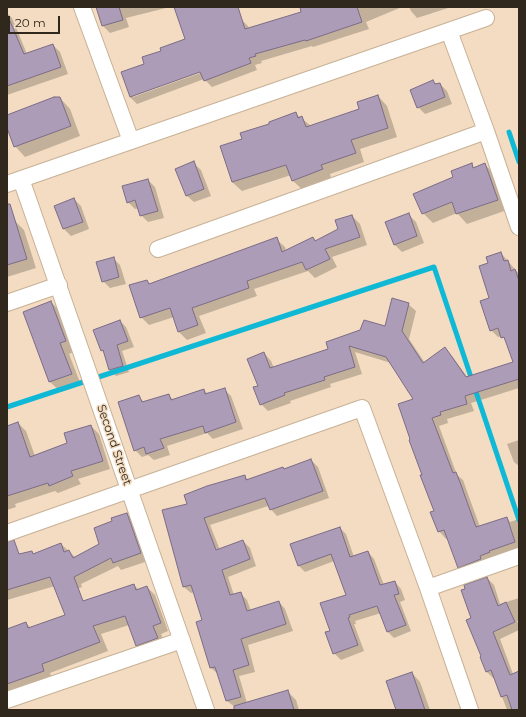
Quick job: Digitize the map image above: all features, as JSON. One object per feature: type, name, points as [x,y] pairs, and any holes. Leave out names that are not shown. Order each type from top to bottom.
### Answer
[{"type":"street","points":[[82,7],[131,141]]},
{"type":"street","points":[[12,179],[131,141],[486,18]]},
{"type":"street","points":[[449,31],[486,131],[519,227]]},
{"type":"street","points":[[158,249],[486,131]]},
{"type":"street","name":"Second Street","points":[[12,179],[59,285],[206,710]]},
{"type":"street","points":[[7,303],[59,285]]},
{"type":"street","points":[[7,532],[362,408],[428,588],[470,710]]},
{"type":"street","points":[[428,588],[519,556]]},
{"type":"street","points":[[7,700],[182,640]]},
{"type":"building","points":[[96,7],[119,7],[123,20],[102,26]]},
{"type":"building","points":[[174,7],[238,7],[245,29],[301,12],[300,7],[357,7],[362,22],[306,41],[305,40],[255,54],[256,56],[249,58],[251,63],[204,81],[200,72],[130,97],[121,72],[144,64],[142,57],[161,51],[160,48],[185,39]]},
{"type":"building","points":[[7,14],[24,54],[53,44],[61,67],[7,86]]},
{"type":"building","points":[[433,80],[435,84],[440,83],[445,97],[417,108],[410,90]]},
{"type":"building","points":[[378,95],[388,128],[351,140],[356,153],[321,165],[323,169],[292,181],[286,165],[232,182],[220,146],[242,139],[240,133],[269,124],[269,122],[296,112],[298,118],[302,116],[306,127],[359,109],[357,102]]},
{"type":"building","points":[[54,97],[60,97],[71,126],[14,147],[7,128],[7,115]]},
{"type":"building","points":[[194,161],[204,189],[186,196],[175,169]]},
{"type":"building","points":[[472,163],[473,168],[485,163],[498,200],[456,214],[452,202],[422,214],[413,194],[453,177],[451,171]]},
{"type":"building","points":[[148,179],[158,211],[140,216],[135,200],[127,203],[122,186]]},
{"type":"building","points":[[74,198],[83,222],[63,229],[54,206]]},
{"type":"building","points":[[7,204],[10,204],[27,259],[7,265]]},
{"type":"building","points":[[409,213],[417,236],[394,245],[385,222]]},
{"type":"building","points":[[352,215],[360,237],[325,249],[330,259],[306,270],[302,262],[247,281],[249,288],[192,308],[198,325],[178,332],[170,308],[140,318],[129,285],[147,280],[149,284],[277,237],[282,252],[313,237],[315,241],[338,229],[335,220]]},
{"type":"building","points":[[501,252],[504,261],[508,260],[511,271],[515,269],[519,281],[519,379],[465,396],[467,404],[440,412],[441,415],[432,418],[453,473],[456,472],[476,527],[507,517],[515,542],[489,551],[490,552],[480,556],[481,559],[458,568],[444,530],[438,532],[430,512],[434,511],[420,475],[422,475],[398,404],[413,399],[386,357],[349,346],[355,367],[324,377],[325,380],[284,393],[285,395],[260,405],[253,387],[258,386],[247,359],[264,352],[270,368],[328,349],[326,342],[360,330],[364,320],[385,326],[392,298],[409,303],[402,331],[423,363],[445,347],[466,377],[513,362],[504,337],[501,338],[498,328],[490,331],[480,301],[489,298],[479,266],[488,263],[486,257]]},
{"type":"building","points":[[114,257],[119,277],[102,282],[96,262]]},
{"type":"building","points":[[51,301],[66,341],[60,343],[72,374],[49,382],[23,312]]},
{"type":"building","points":[[120,320],[128,341],[117,345],[123,366],[109,370],[103,350],[101,351],[93,330]]},
{"type":"building","points":[[225,388],[236,422],[205,433],[203,426],[160,439],[164,448],[146,454],[144,447],[134,451],[118,402],[139,395],[142,402],[169,394],[171,400],[204,389],[205,394]]},
{"type":"building","points":[[18,422],[30,457],[67,443],[64,433],[91,425],[103,461],[71,471],[73,476],[49,486],[48,483],[7,496],[7,426]]},
{"type":"building","points":[[311,459],[323,491],[270,510],[265,498],[204,518],[216,550],[243,540],[250,559],[222,570],[230,595],[241,592],[247,611],[279,601],[286,624],[241,639],[249,665],[233,670],[241,697],[226,701],[215,667],[210,668],[196,622],[202,620],[191,585],[183,587],[162,510],[187,504],[184,495],[207,486],[245,475],[246,480],[283,467],[284,469]]},
{"type":"building","points":[[127,513],[141,553],[113,563],[111,558],[74,577],[83,601],[134,584],[136,590],[147,586],[161,623],[153,626],[158,638],[136,646],[125,616],[93,626],[100,642],[42,664],[44,671],[7,684],[7,629],[26,622],[28,628],[65,615],[50,577],[7,590],[7,542],[14,540],[19,554],[32,551],[33,554],[61,543],[64,552],[69,550],[73,558],[99,544],[94,528],[112,521],[111,518]]},
{"type":"building","points":[[340,527],[350,557],[368,551],[380,585],[395,581],[399,594],[394,595],[406,625],[387,632],[377,606],[349,615],[350,617],[348,618],[358,645],[333,654],[325,632],[330,631],[320,603],[346,595],[331,554],[298,566],[290,544]]},
{"type":"building","points":[[487,577],[498,606],[506,602],[515,622],[493,632],[510,675],[519,671],[519,710],[512,710],[507,695],[501,697],[491,670],[486,672],[466,620],[471,618],[461,590],[465,589],[464,585]]},
{"type":"building","points":[[412,672],[425,710],[396,710],[386,681]]},
{"type":"building","points":[[288,690],[294,710],[234,710],[234,706]]},
{"type":"waterway","points":[[509,132],[519,162]]},
{"type":"waterway","points":[[7,407],[434,267],[519,520]]}]
